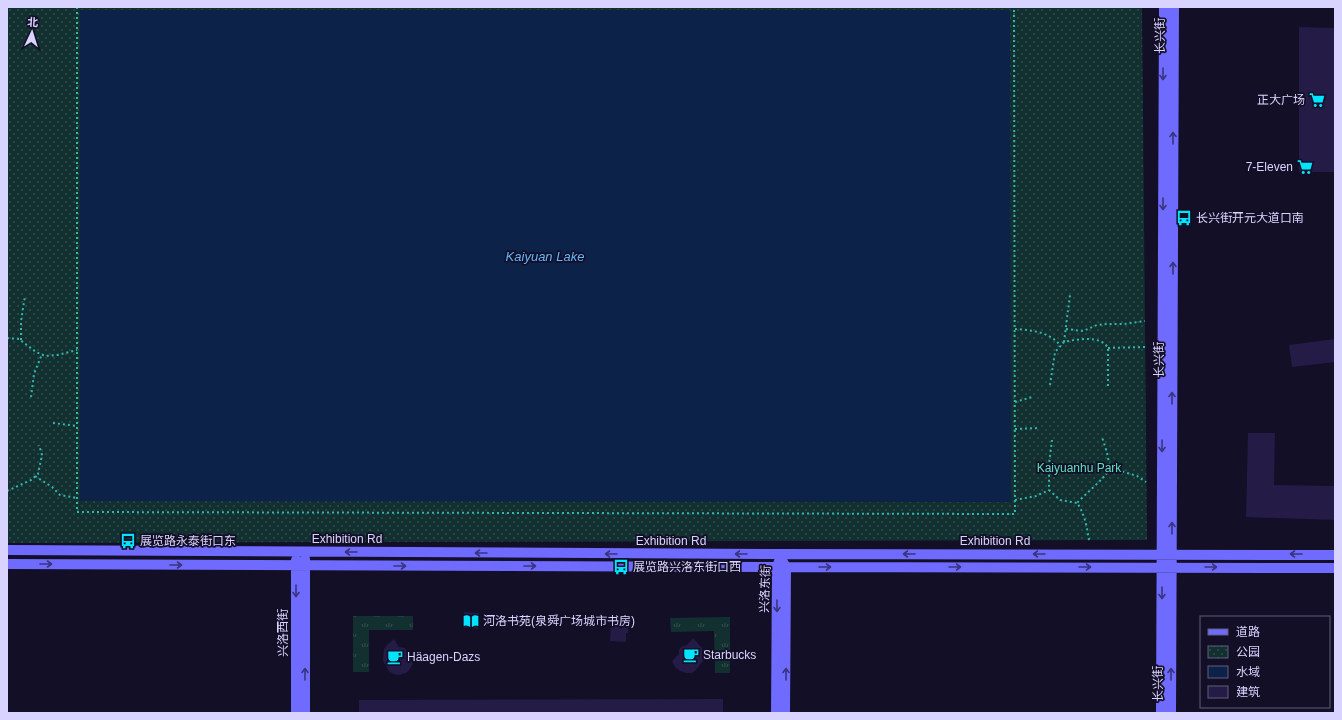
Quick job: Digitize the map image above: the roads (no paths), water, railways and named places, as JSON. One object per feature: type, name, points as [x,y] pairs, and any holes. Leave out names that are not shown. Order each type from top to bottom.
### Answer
[{"type":"street","name":"长兴街","points":[[1164,7],[1167,567],[1171,713]]},
{"type":"street","name":"长兴街","points":[[1167,554],[1174,7]]},
{"type":"street","name":"Exhibition Rd","points":[[7,550],[1335,555]]},
{"type":"street","name":"兴洛西街","points":[[296,713],[300,552]]},
{"type":"street","name":"兴洛东街","points":[[780,554],[786,713]]},
{"type":"street","points":[[7,564],[1335,568]]},
{"type":"street","name":"兴洛西街","points":[[300,566],[305,713]]},
{"type":"street","name":"兴洛东街","points":[[776,713],[781,567]]},
{"type":"street","name":"长兴街","points":[[1161,713],[1167,567]]},
{"type":"water","name":"Kaiyuan Lake","points":[[80,10],[1010,10],[1011,502],[80,501]]},
{"type":"place","name":"正大广场","points":[[1317,100]]},
{"type":"place","name":"7-Eleven","points":[[1305,167]]},
{"type":"place","name":"长兴街开元大道口南","points":[[1184,218]]},
{"type":"place","name":"展览路永泰街口东","points":[[128,541]]},
{"type":"place","name":"展览路兴洛东街口西","points":[[621,567]]},
{"type":"place","name":"河洛书苑(泉舜广场城市书房)","points":[[471,621]]},
{"type":"place","name":"Starbucks","points":[[691,655]]},
{"type":"place","name":"Häagen-Dazs","points":[[395,657]]},
{"type":"park label","name":"Kaiyuanhu Park","points":[[1079,468]]}]
